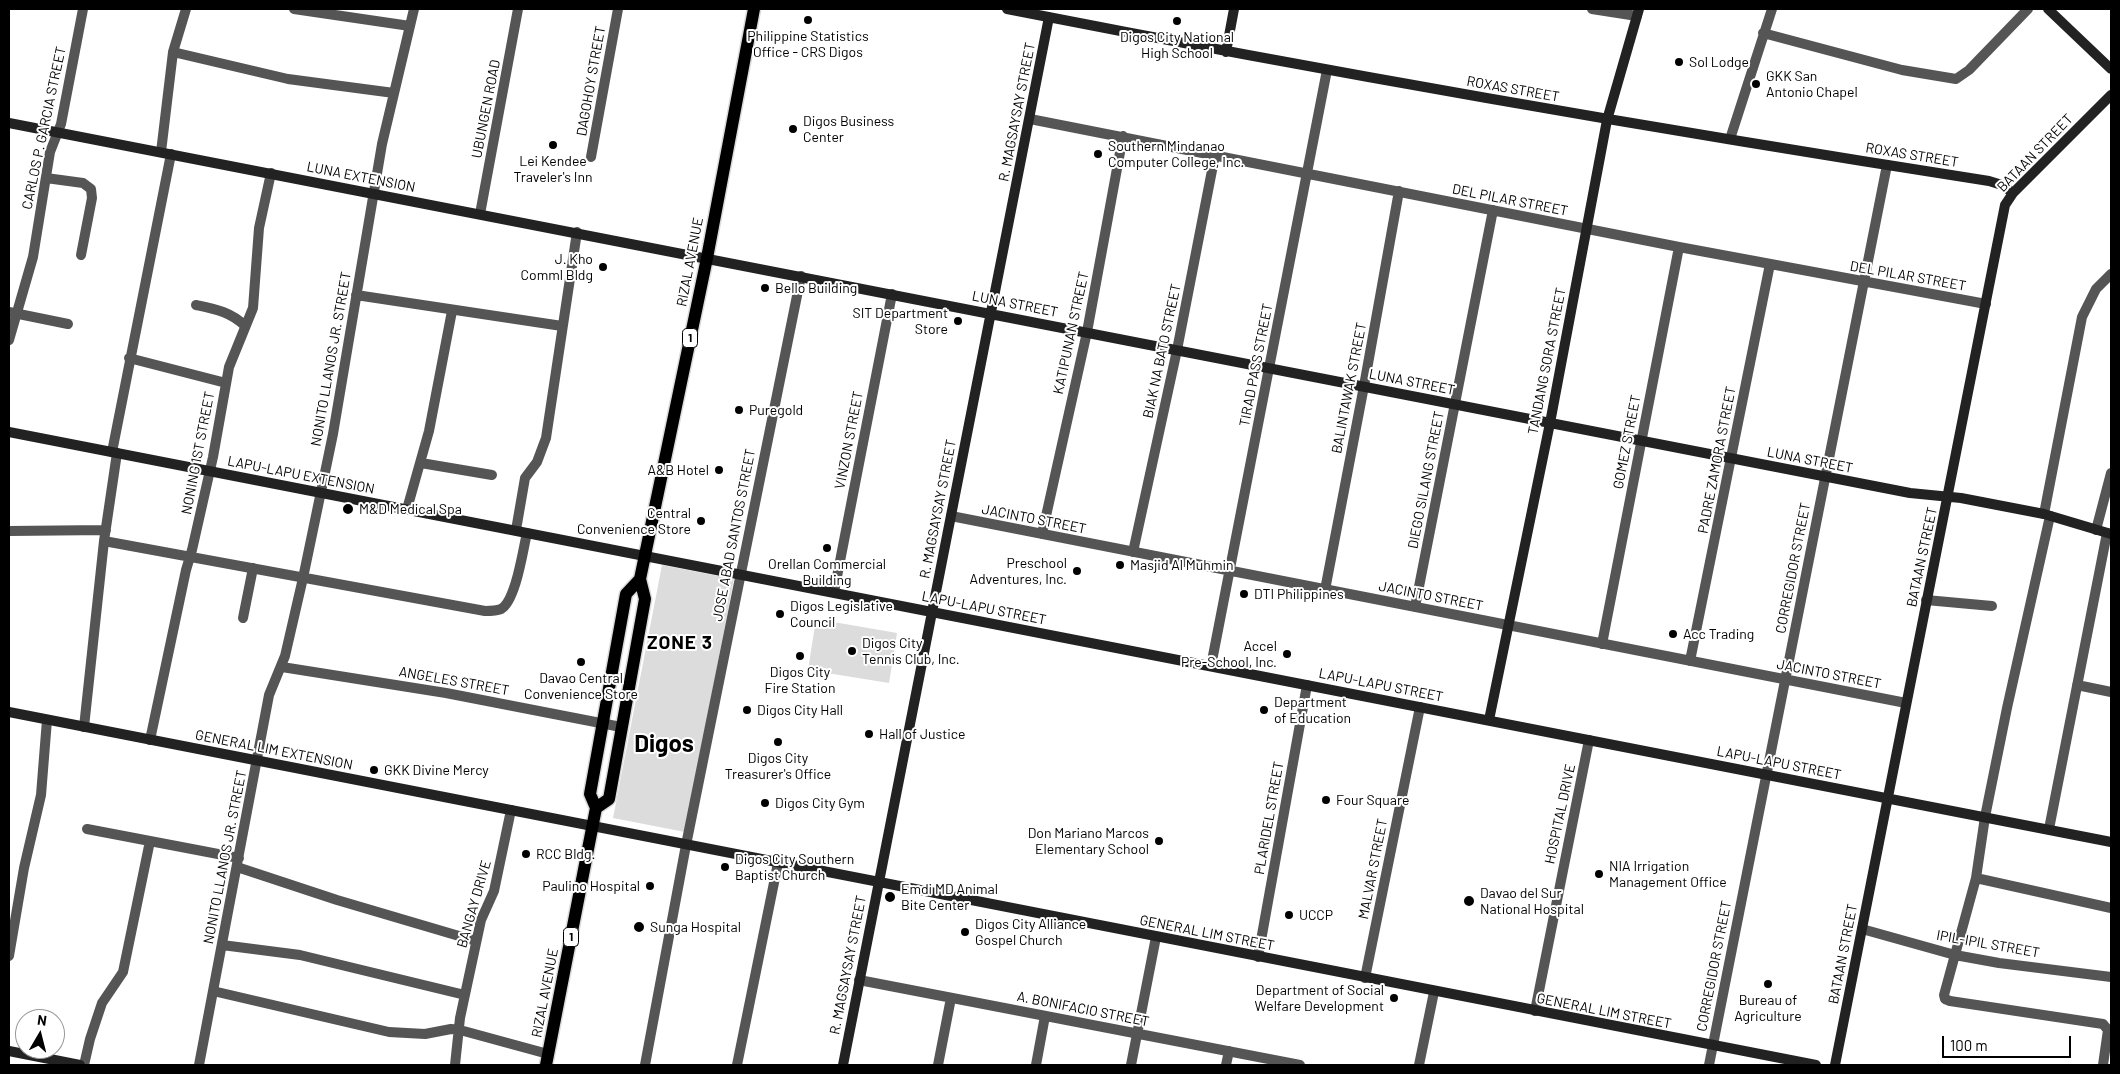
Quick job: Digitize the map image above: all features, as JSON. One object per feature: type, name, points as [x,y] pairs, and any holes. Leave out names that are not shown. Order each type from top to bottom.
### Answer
[{"type":"main road","name":"RIZAL AVENUE","points":[[547,1060],[593,826],[596,808],[590,794],[626,594],[640,579],[646,556],[707,258],[754,9]]},
{"type":"main road","name":"RIZAL AVENUE","points":[[596,808],[609,799],[645,598],[640,579]]},
{"type":"main road","points":[[608,690],[627,694]]},
{"type":"street","name":"CARLOS P. GARCIA STREET","points":[[9,340],[12,313],[33,257],[50,152],[62,120],[83,9]]},
{"type":"street","points":[[84,727],[115,452],[129,358],[166,153],[174,52],[186,9]]},
{"type":"street","points":[[294,9],[410,26]]},
{"type":"street","name":"NONITO LLANOS JR. STREET","points":[[199,1065],[269,695],[282,667],[303,578],[356,295],[372,193],[414,9]]},
{"type":"street","name":"UBUNGEN ROAD","points":[[480,214],[518,9]]},
{"type":"street","name":"DAGOHOY STREET","points":[[591,157],[618,9]]},
{"type":"street","name":"ROXAS STREET","points":[[1008,9],[1226,52],[1607,120],[1989,181],[2002,185],[2013,193]]},
{"type":"street","points":[[1226,52],[1234,9]]},
{"type":"street","points":[[1592,9],[1638,12]]},
{"type":"street","points":[[1763,34],[1902,70],[1956,79],[1969,70],[2028,9]]},
{"type":"street","points":[[1730,139],[1769,10]]},
{"type":"street","points":[[2052,10],[2109,63]]},
{"type":"street","name":"TANDANG SORA STREET","points":[[1489,720],[1550,423],[1585,228],[1607,120],[1638,12]]},
{"type":"street","name":"R. MAGSAYSAY STREET","points":[[843,1065],[1049,17]]},
{"type":"street","points":[[174,52],[288,79],[394,93]]},
{"type":"street","name":"TIRAD PASS STREET","points":[[1211,666],[1327,70]]},
{"type":"street","name":"BATAAN STREET","points":[[1835,1065],[1926,600],[1949,496],[2003,210],[2006,201],[2013,193],[2111,95]]},
{"type":"street","name":"DEL PILAR STREET","points":[[1030,119],[1679,247],[1986,304]]},
{"type":"street","name":"LUNA EXTENSION","points":[[9,123],[707,258]]},
{"type":"street","name":"KATIPUNAN STREET","points":[[1042,534],[1087,332],[1123,136]]},
{"type":"street","name":"BIAK NA BATO STREET","points":[[1133,552],[1177,350],[1215,155]]},
{"type":"street","name":"CORREGIDOR STREET","points":[[1709,1065],[1887,165]]},
{"type":"street","name":"NONING 1ST STREET","points":[[150,740],[186,570],[210,471],[226,383],[234,352],[253,308],[259,228],[271,173]]},
{"type":"street","points":[[46,178],[83,183],[91,189],[92,198],[81,255]]},
{"type":"street","name":"BALINTAWAK STREET","points":[[1325,590],[1399,192]]},
{"type":"street","name":"DIEGO SILANG STREET","points":[[1415,607],[1493,210]]},
{"type":"street","points":[[516,530],[525,478],[537,462],[546,438],[577,232]]},
{"type":"street","name":"GOMEZ STREET","points":[[1602,644],[1679,247]]},
{"type":"street","name":"LUNA STREET","points":[[707,258],[1825,477],[1910,493],[1949,496],[2047,515],[2105,532]]},
{"type":"street","name":"PADRE ZAMORA STREET","points":[[1690,661],[1770,264]]},
{"type":"street","points":[[2103,1065],[2108,1030],[2104,1024],[1947,1000],[1944,993],[1976,878],[2007,708],[2047,515],[2082,317],[2096,289],[2111,274]]},
{"type":"street","name":"JOSE ABAD SANTOS STREET","points":[[646,1065],[686,845],[801,276]]},
{"type":"street","name":"VINZON STREET","points":[[834,592],[892,294]]},
{"type":"street","points":[[356,295],[562,326]]},
{"type":"street","points":[[196,304],[229,314],[245,326]]},
{"type":"street","points":[[407,509],[422,463],[452,310]]},
{"type":"street","points":[[12,313],[68,324]]},
{"type":"street","points":[[129,358],[226,383]]},
{"type":"street","name":"LAPU-LAPU EXTENSION","points":[[9,432],[646,556]]},
{"type":"street","points":[[422,463],[492,475]]},
{"type":"street","points":[[2049,829],[2105,532],[2111,473]]},
{"type":"street","name":"JACINTO STREET","points":[[951,516],[1906,703]]},
{"type":"street","points":[[9,531],[106,530]]},
{"type":"street","points":[[104,541],[475,610],[494,610],[501,609],[509,600],[521,563],[527,533]]},
{"type":"street","name":"LAPU-LAPU STREET","points":[[646,556],[2111,842]]},
{"type":"street","points":[[243,618],[253,568]]},
{"type":"street","points":[[1926,600],[1992,606]]},
{"type":"street","name":"ANGELES STREET","points":[[282,667],[446,693],[621,727]]},
{"type":"street","name":"PLARIDEL STREET","points":[[1258,957],[1307,685]]},
{"type":"street","points":[[2077,685],[2111,692]]},
{"type":"street","name":"MALVAR STREET","points":[[1365,978],[1420,707]]},
{"type":"street","name":"GENERAL LIM EXTENSION","points":[[9,712],[593,826]]},
{"type":"street","points":[[9,956],[24,868],[41,796],[47,720]]},
{"type":"street","name":"HOSPITAL DRIVE","points":[[1535,1011],[1589,740]]},
{"type":"street","name":"BANGAY DRIVE","points":[[455,1065],[465,995],[476,941],[481,920],[494,891],[511,810]]},
{"type":"street","name":"GENERAL LIM STREET","points":[[593,826],[1434,992],[1816,1065]]},
{"type":"street","points":[[87,829],[150,841],[238,863],[337,900],[476,941]]},
{"type":"street","points":[[84,1065],[102,1003],[123,972],[150,841]]},
{"type":"street","points":[[737,1065],[778,862]]},
{"type":"street","points":[[1976,878],[2111,908]]},
{"type":"street","name":"IPIL-IPIL STREET","points":[[1862,929],[1955,955],[1999,963],[2111,977]]},
{"type":"street","points":[[1131,1065],[1156,937]]},
{"type":"street","points":[[222,945],[300,955],[465,995]]},
{"type":"street","name":"A. BONIFACIO STREET","points":[[860,980],[1300,1065]]},
{"type":"street","points":[[213,991],[389,1032],[425,1034],[451,1028],[547,1060]]},
{"type":"street","points":[[1419,1065],[1434,992]]},
{"type":"street","points":[[938,1065],[951,998]]},
{"type":"street","points":[[1036,1065],[1046,1016]]},
{"type":"street","points":[[9,1051],[80,1065]]},
{"type":"street","points":[[1226,1065],[1229,1051]]},
{"type":"shaded area","points":[[662,565],[734,579],[685,832],[613,818]]},
{"type":"shaded area","name":"Digos City Tennis Club, Inc.","points":[[816,619],[897,633],[889,683],[808,670]]},
{"type":"place","name":"Philippine Statistics Office - CRS Digos","points":[[808,20]]},
{"type":"place","name":"Digos City National High School","points":[[1177,21]]},
{"type":"place","name":"Sol Lodge","points":[[1679,62]]},
{"type":"place","name":"GKK San Antonio Chapel","points":[[1756,84]]},
{"type":"place","name":"Digos Business Center","points":[[793,129]]},
{"type":"place","name":"Lei Kendee Traveler's Inn","points":[[553,145]]},
{"type":"place","name":"Southern Mindanao Computer College, Inc.","points":[[1098,154]]},
{"type":"place","name":"J. Kho Comml Bldg","points":[[603,267]]},
{"type":"place","name":"Bello Building","points":[[765,288]]},
{"type":"place","name":"SIT Department Store","points":[[958,321]]},
{"type":"place","name":"Puregold","points":[[739,410]]},
{"type":"place","name":"A&B Hotel","points":[[719,470]]},
{"type":"place","name":"M&D Medical Spa","points":[[348,509]]},
{"type":"place","name":"Central Convenience Store","points":[[701,521]]},
{"type":"place","name":"Orellan Commercial Building","points":[[827,548]]},
{"type":"place","name":"Masjid Al Muhmin","points":[[1120,565]]},
{"type":"place","name":"Preschool Adventures, Inc.","points":[[1077,571]]},
{"type":"place","name":"DTI Philippines","points":[[1244,594]]},
{"type":"place","name":"Digos Legislative Council","points":[[780,614]]},
{"type":"place","name":"Acc Trading","points":[[1673,634]]},
{"type":"place","name":"Digos City Tennis Club, Inc.","points":[[852,651]]},
{"type":"place","name":"Accel Pre-School, Inc.","points":[[1287,654]]},
{"type":"place","name":"Digos City Fire Station","points":[[800,656]]},
{"type":"place","name":"Davao Central Convenience Store","points":[[581,662]]},
{"type":"place","name":"Digos City Hall","points":[[747,710]]},
{"type":"place","name":"Department of Education","points":[[1264,710]]},
{"type":"place","name":"Hall of Justice","points":[[869,734]]},
{"type":"place","name":"Digos City Treasurer's Office","points":[[778,742]]},
{"type":"place","name":"GKK Divine Mercy","points":[[374,770]]},
{"type":"place","name":"Four Square","points":[[1326,800]]},
{"type":"place","name":"Digos City Gym","points":[[765,803]]},
{"type":"place","name":"Don Mariano Marcos Elementary School","points":[[1159,841]]},
{"type":"place","name":"RCC Bldg.","points":[[526,854]]},
{"type":"place","name":"Digos City Southern Baptist Church","points":[[725,867]]},
{"type":"place","name":"NIA Irrigation Management Office","points":[[1599,874]]},
{"type":"place","name":"Paulino Hospital","points":[[650,886]]},
{"type":"place","name":"Emdi MD Animal Bite Center","points":[[890,897]]},
{"type":"place","name":"Davao del Sur National Hospital","points":[[1469,901]]},
{"type":"place","name":"UCCP","points":[[1289,915]]},
{"type":"place","name":"Sunga Hospital","points":[[639,927]]},
{"type":"place","name":"Digos City Alliance Gospel Church","points":[[965,932]]},
{"type":"place","name":"Bureau of Agriculture","points":[[1768,984]]},
{"type":"place","name":"Department of Social Welfare Development","points":[[1394,998]]},
{"type":"district","name":"ZONE 3","points":[[680,643]]},
{"type":"district","name":"Digos","points":[[664,744]]}]
